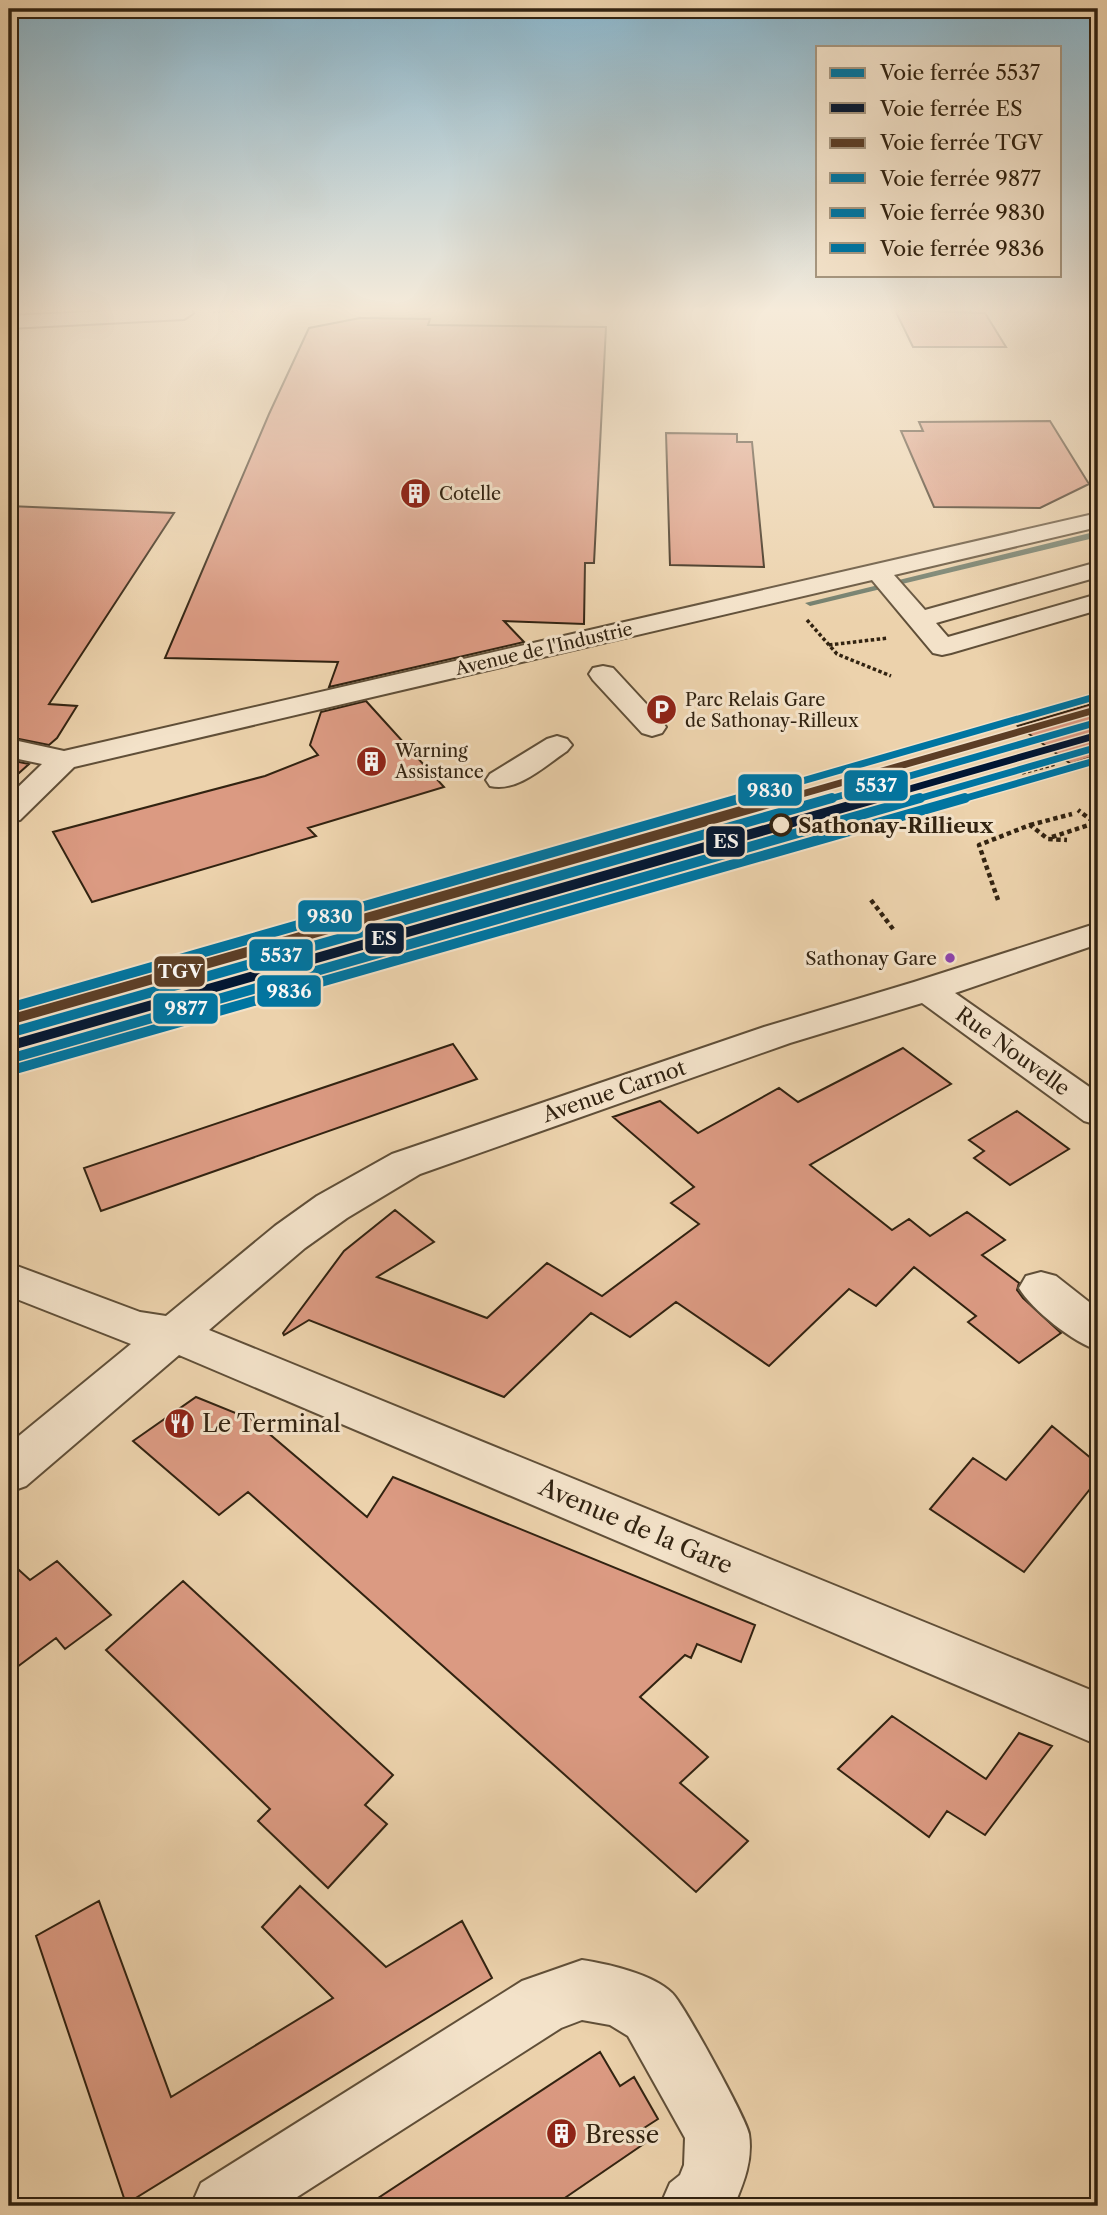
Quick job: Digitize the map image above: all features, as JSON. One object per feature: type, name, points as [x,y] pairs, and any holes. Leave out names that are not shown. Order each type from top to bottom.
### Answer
[{"type":"street","name":"Avenue de l'Industrie","points":[[64,760],[1098,520]]},
{"type":"street","points":[[919,620],[1098,569]]},
{"type":"street","points":[[878,572],[942,647],[1098,602]]},
{"type":"street","points":[[603,674],[652,727]]},
{"type":"street","points":[[501,780],[557,745]]},
{"type":"street","points":[[9,748],[64,760]]},
{"type":"street","points":[[9,813],[64,760]]},
{"type":"street","name":"Avenue Carnot","points":[[9,1472],[290,1237],[332,1208],[406,1164],[777,1035],[927,990],[1098,933]]},
{"type":"street","name":"Rue Nouvelle","points":[[927,990],[1098,1112]]},
{"type":"street","name":"Avenue de la Gare","points":[[9,1279],[136,1329],[174,1334],[1098,1719]]},
{"type":"street","points":[[1041,1288],[1098,1333]]},
{"type":"street","points":[[224,2206],[544,2004],[582,1990],[618,1996],[650,2014],[717,2132],[717,2165],[704,2198],[693,2206]]},
{"type":"path","points":[[808,621],[837,654],[891,676]]},
{"type":"path","points":[[980,740],[1017,730]]},
{"type":"path","points":[[1022,774],[1056,764]]},
{"type":"path","points":[[1048,839],[1095,823],[1078,810]]},
{"type":"path","points":[[998,900],[979,845],[1030,825],[1073,814]]},
{"type":"path","points":[[1030,825],[1048,839],[1067,840]]},
{"type":"path","points":[[871,900],[893,929]]},
{"type":"building","name":"Cotelle","points":[[602,413],[594,563],[585,563],[584,624],[504,621],[524,642],[329,687],[338,662],[165,658],[269,414]]},
{"type":"building","points":[[1050,421],[1089,484],[1040,508],[934,507],[901,431],[923,431],[919,422]]},
{"type":"building","points":[[666,433],[737,434],[737,442],[752,442],[764,567],[670,565]]},
{"type":"building","points":[[9,506],[174,513],[49,704],[77,706],[57,738],[49,745],[9,737]]},
{"type":"building","points":[[366,701],[444,787],[308,828],[316,836],[92,902],[53,832],[265,776],[318,755],[310,745],[321,712]]},
{"type":"building","points":[[1098,702],[1098,755],[1071,764],[1018,726]]},
{"type":"building","points":[[9,760],[29,764],[9,782]]},
{"type":"building","points":[[453,1044],[477,1079],[101,1211],[84,1168]]},
{"type":"building","points":[[903,1048],[951,1084],[810,1165],[892,1230],[909,1219],[930,1236],[967,1212],[1005,1240],[982,1255],[1019,1283],[1017,1290],[1023,1298],[1061,1333],[1019,1363],[968,1322],[976,1316],[914,1267],[876,1306],[849,1289],[769,1366],[676,1302],[630,1337],[591,1313],[504,1397],[309,1320],[284,1335],[283,1333],[344,1251],[395,1210],[434,1242],[377,1277],[487,1318],[547,1263],[602,1296],[699,1224],[671,1203],[694,1187],[613,1117],[660,1101],[698,1133],[779,1088],[798,1102]]},
{"type":"building","points":[[1017,1111],[1069,1149],[1010,1185],[974,1158],[984,1151],[969,1140]]},
{"type":"building","points":[[196,1397],[253,1420],[367,1517],[393,1477],[755,1625],[741,1662],[697,1644],[691,1658],[685,1655],[640,1697],[708,1757],[680,1783],[748,1841],[696,1892],[248,1492],[219,1515],[133,1441]]},
{"type":"building","points":[[1052,1426],[1098,1464],[1098,1479],[1024,1572],[930,1509],[973,1458],[1006,1480]]},
{"type":"building","points":[[9,1561],[30,1580],[57,1561],[111,1615],[65,1649],[56,1638],[9,1673]]},
{"type":"building","points":[[183,1581],[393,1775],[365,1805],[387,1824],[328,1888],[258,1821],[270,1809],[106,1650]]},
{"type":"building","points":[[892,1716],[986,1779],[1019,1733],[1052,1746],[985,1835],[947,1811],[929,1837],[838,1769]]},
{"type":"building","points":[[300,1886],[386,1967],[462,1921],[492,1978],[126,2204],[36,1936],[99,1901],[171,2097],[333,1998],[262,1927]]},
{"type":"building","name":"Bresse","points":[[600,2052],[620,2086],[634,2077],[658,2119],[644,2128],[651,2139],[553,2206],[366,2206]]},
{"type":"waterway","points":[[810,603],[1098,534]]},
{"type":"rail line","name":"9830","points":[[9,1008],[1091,698]]},
{"type":"rail line","name":"TGV","points":[[9,1020],[1095,710]]},
{"type":"rail line","name":"5537","points":[[9,1033],[1098,722]]},
{"type":"rail line","name":"ES","points":[[12,1045],[1098,735]]},
{"type":"rail line","name":"9877","points":[[16,1057],[1098,747]]},
{"type":"rail line","name":"9836","points":[[19,1068],[1098,760]]},
{"type":"place","name":"Cotelle","points":[[416,494]]},
{"type":"place","name":"Parc Relais Gare de Sathonay-Rilleux","points":[[662,710]]},
{"type":"place","name":"Warning Assistance","points":[[372,761]]},
{"type":"place","name":"Sathonay-Rillieux","points":[[781,825]]},
{"type":"place","name":"Sathonay Gare","points":[[950,958]]},
{"type":"place","name":"Le Terminal","points":[[179,1423]]},
{"type":"place","name":"Bresse","points":[[562,2134]]}]
